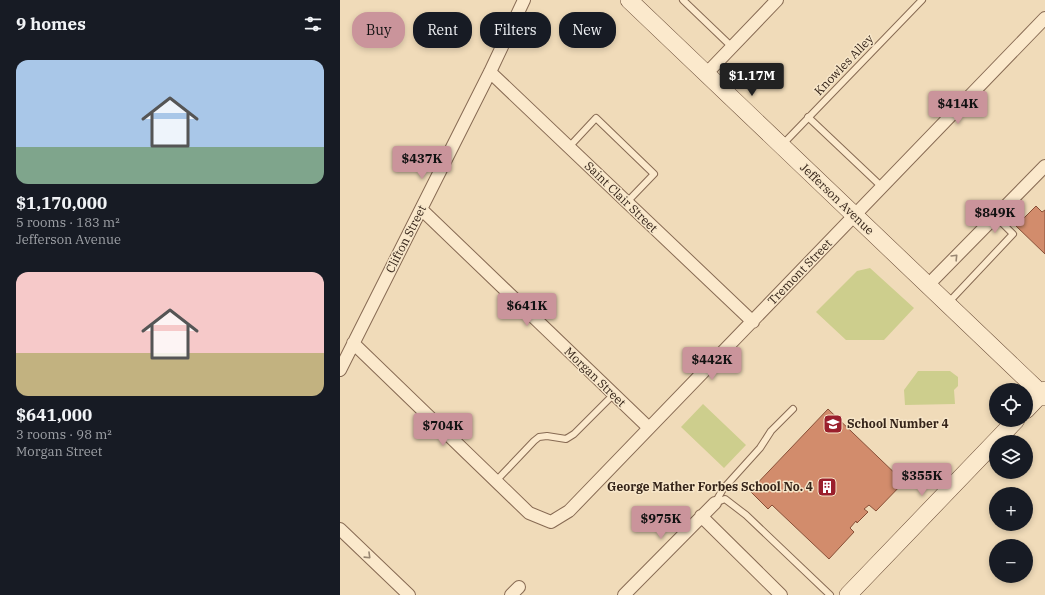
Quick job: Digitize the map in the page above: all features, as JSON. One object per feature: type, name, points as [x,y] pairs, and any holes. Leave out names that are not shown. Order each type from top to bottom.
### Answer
[{"type":"main road","name":"Jefferson Avenue","points":[[632,1],[706,74],[947,304],[1044,394]]},
{"type":"main road","points":[[1033,404],[1044,394]]},
{"type":"main road","points":[[848,595],[1009,427]]},
{"type":"street","name":"Clifton Street","points":[[340,370],[490,72],[524,0]]},
{"type":"street","points":[[706,74],[777,0]]},
{"type":"street","name":"Tremont Street","points":[[496,481],[529,513],[551,522],[569,511],[1045,18]]},
{"type":"street","name":"Saint Clair Street","points":[[490,72],[753,322]]},
{"type":"street","points":[[928,285],[1045,166]]},
{"type":"street","name":"Morgan Street","points":[[421,209],[649,428]]},
{"type":"street","points":[[353,343],[496,481]]},
{"type":"street","points":[[624,595],[715,502]]},
{"type":"street","points":[[702,516],[781,595]]},
{"type":"street","points":[[340,529],[409,595]]},
{"type":"lane","points":[[683,0],[732,47]]},
{"type":"lane","name":"Knowles Alley","points":[[781,145],[922,0]]},
{"type":"lane","points":[[808,117],[882,187]]},
{"type":"lane","points":[[569,147],[596,118],[654,174],[627,202]]},
{"type":"lane","points":[[947,304],[1014,234],[995,216]]},
{"type":"lane","points":[[496,481],[534,441],[540,437],[547,436],[566,439],[574,434],[614,394]]},
{"type":"lane","points":[[715,502],[723,489],[760,448],[771,431],[793,409]]},
{"type":"lane","points":[[715,502],[725,499],[746,515],[830,595]]},
{"type":"green space","points":[[870,268],[914,308],[884,340],[846,340],[816,312],[857,271]]},
{"type":"green space","points":[[918,371],[950,371],[958,377],[958,386],[954,390],[955,404],[905,405],[904,390]]},
{"type":"green space","points":[[703,404],[746,445],[724,468],[681,427]]},
{"type":"building","points":[[1036,206],[1042,212],[1045,210],[1045,254],[1016,226]]},
{"type":"building","name":"George Mather Forbes School No. 4","points":[[828,409],[904,482],[876,511],[869,505],[864,509],[868,512],[857,523],[856,521],[850,528],[854,532],[829,559],[772,505],[768,509],[750,491]]},
{"type":"place","name":"School Number 4","points":[[833,424]]},
{"type":"place","name":"George Mather Forbes School No. 4","points":[[827,487]]}]
